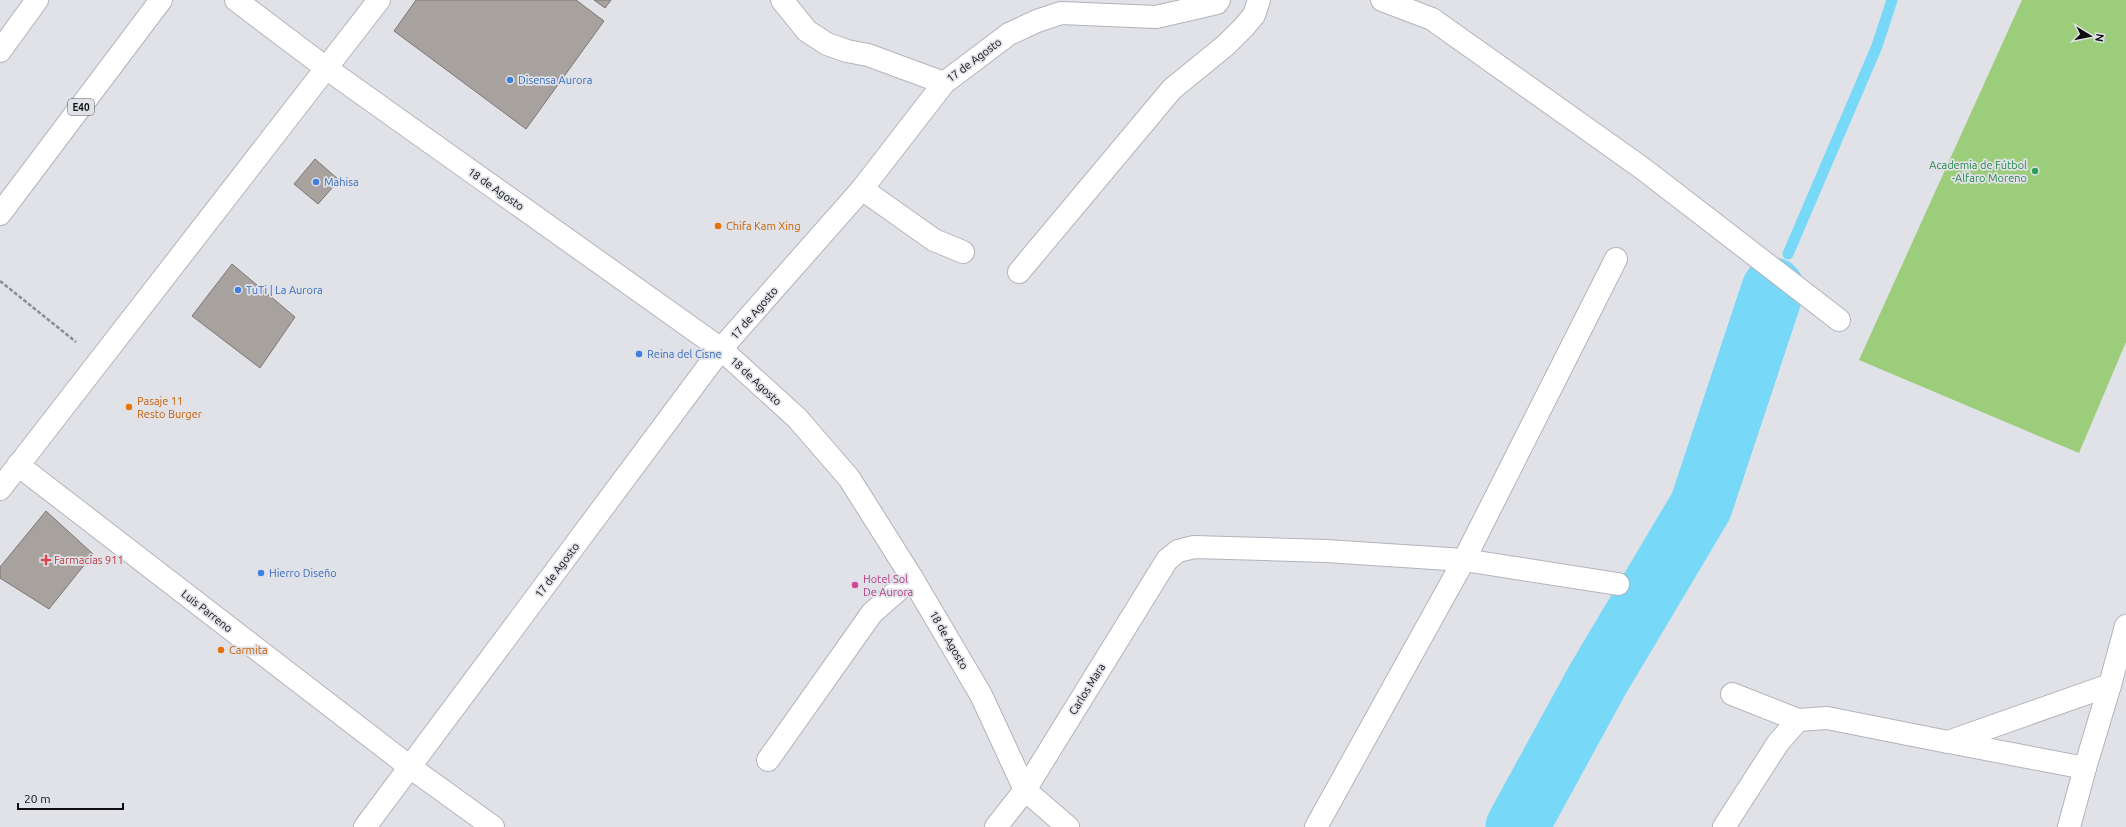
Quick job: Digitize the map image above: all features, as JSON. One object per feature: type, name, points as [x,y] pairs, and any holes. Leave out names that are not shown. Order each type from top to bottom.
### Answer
[{"type":"main road","points":[[0,51],[37,0]]},
{"type":"main road","name":"E40","points":[[0,214],[161,0]]},
{"type":"main road","name":"18 de Agosto","points":[[236,0],[326,68],[722,349],[797,418],[849,478],[912,578],[981,695],[1025,790],[1068,827]]},
{"type":"main road","points":[[0,489],[100,362],[379,0]]},
{"type":"main road","points":[[782,0],[807,31],[827,44],[847,51],[868,55],[944,83]]},
{"type":"main road","points":[[1020,272],[1172,89],[1226,45],[1244,27],[1254,15],[1260,0]]},
{"type":"main road","points":[[1382,0],[1432,19],[1642,168],[1839,320]]},
{"type":"main road","name":"17 de Agosto","points":[[365,827],[722,349],[862,189],[944,83],[1009,34],[1037,21],[1061,13],[1156,17],[1222,1]]},
{"type":"main road","points":[[862,189],[934,240],[963,252]]},
{"type":"main road","points":[[1316,827],[1464,560],[1616,260]]},
{"type":"main road","name":"Luis Parreno","points":[[18,465],[410,767],[493,827]]},
{"type":"main road","name":"Carlos Mara","points":[[996,827],[1025,790],[1167,560],[1178,551],[1194,547],[1326,552],[1464,560]]},
{"type":"main road","points":[[1464,560],[1618,584]]},
{"type":"main road","points":[[768,760],[872,613],[912,578]]},
{"type":"main road","points":[[2069,827],[2126,626]]},
{"type":"main road","points":[[1948,742],[2110,686]]},
{"type":"main road","points":[[1732,694],[1798,720],[1827,718],[2085,768]]},
{"type":"main road","points":[[1724,827],[1778,743],[1798,720]]},
{"type":"path","points":[[0,281],[100,362]]},
{"type":"green space","name":"Academia de Fútbol -Alfaro Moreno","points":[[2022,0],[2126,0],[2126,342],[2079,453],[1859,360]]},
{"type":"building","name":"Disensa Aurora","points":[[416,0],[576,0],[604,21],[526,129],[394,31]]},
{"type":"building","points":[[594,0],[611,0],[605,8]]},
{"type":"building","name":"Mahisa","points":[[315,159],[339,180],[318,204],[294,184]]},
{"type":"building","name":"TuTi | La Aurora","points":[[232,264],[295,317],[260,368],[192,316]]},
{"type":"building","name":"Farmacias 911","points":[[46,511],[93,554],[49,609],[0,578],[0,567]]},
{"type":"waterway","points":[[1788,254],[1877,46],[1892,0]]},
{"type":"waterway","points":[[1517,827],[1598,679],[1701,506],[1773,289]]},
{"type":"place","name":"Disensa Aurora","points":[[510,80]]},
{"type":"place","name":"Academia de Fútbol -Alfaro Moreno","points":[[2035,171]]},
{"type":"place","name":"Mahisa","points":[[316,182]]},
{"type":"place","name":"Chifa Kam Xing","points":[[718,226]]},
{"type":"place","name":"TuTi | La Aurora","points":[[238,290]]},
{"type":"place","name":"Reina del Cisne","points":[[639,354]]},
{"type":"place","name":"Pasaje 11 Resto Burger","points":[[129,407]]},
{"type":"place","name":"Farmacias 911","points":[[46,560]]},
{"type":"place","name":"Hierro Diseño","points":[[261,573]]},
{"type":"place","name":"Hotel Sol De Aurora","points":[[855,585]]},
{"type":"place","name":"Carmita","points":[[221,650]]}]
